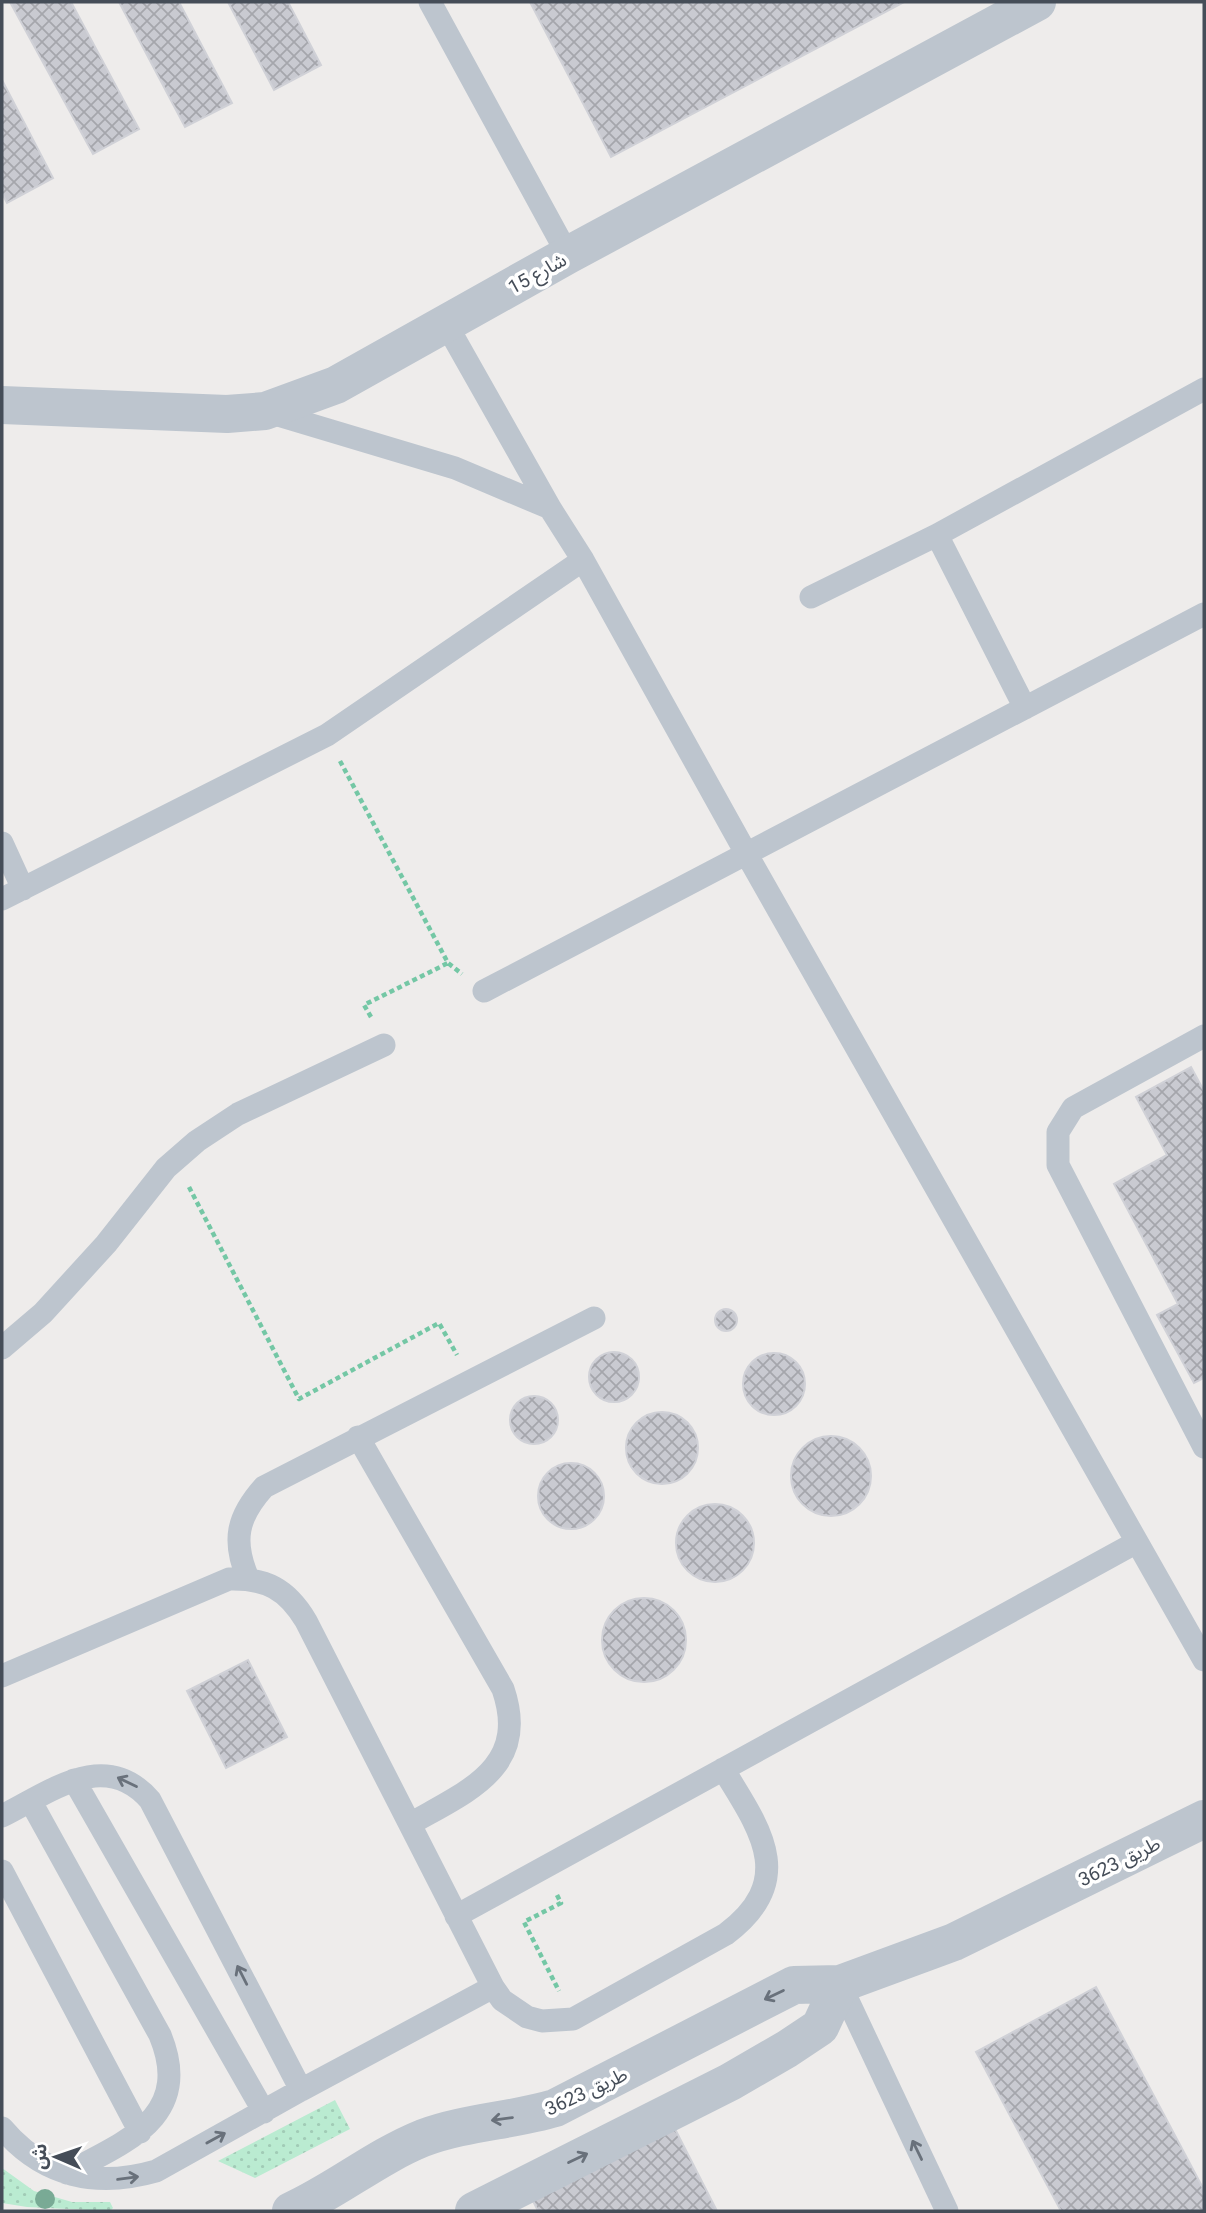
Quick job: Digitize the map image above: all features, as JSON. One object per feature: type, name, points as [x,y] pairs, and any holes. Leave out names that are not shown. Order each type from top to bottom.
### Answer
[{"type":"street","name":"شارع 15","points":[[2,405],[227,414],[265,411],[336,385],[1012,7]]},
{"type":"street","name":"طريق 3623","points":[[291,2211],[339,2187],[397,2150],[424,2138],[452,2129],[533,2115],[555,2108],[794,1985],[840,1984],[954,1942],[1204,1819]]},
{"type":"street","points":[[495,2207],[787,2049],[820,2027],[840,1984]]},
{"type":"lane","points":[[430,2],[568,256]]},
{"type":"lane","points":[[446,324],[550,508],[583,560],[746,853],[1204,1660]]},
{"type":"lane","points":[[811,597],[937,535],[1204,388]]},
{"type":"lane","points":[[265,411],[455,468],[550,508]]},
{"type":"lane","points":[[937,535],[1025,708]]},
{"type":"lane","points":[[2,899],[327,735],[583,560]]},
{"type":"lane","points":[[484,991],[1204,614]]},
{"type":"lane","points":[[2,843],[23,888]]},
{"type":"lane","points":[[1204,1036],[1073,1108],[1058,1132],[1058,1165],[1204,1447]]},
{"type":"lane","points":[[2,1348],[43,1313],[89,1265],[175,1159],[238,1114],[384,1045]]},
{"type":"lane","points":[[248,1578],[240,1560],[238,1540],[242,1520],[251,1502],[264,1487],[594,1318]]},
{"type":"lane","points":[[359,1437],[503,1689],[509,1707],[508,1744],[490,1774],[476,1786],[410,1824]]},
{"type":"lane","points":[[456,1916],[1137,1542]]},
{"type":"lane","points":[[2,1676],[229,1579],[248,1578],[283,1592],[296,1604],[493,1987],[502,2000],[527,2017],[542,2021],[573,2019],[726,1934],[754,1908],[763,1890],[766,1851],[760,1832],[723,1769]]},
{"type":"lane","points":[[2,1816],[88,1775],[116,1776],[141,1789],[150,1800],[301,2090]]},
{"type":"lane","points":[[74,1780],[264,2112]]},
{"type":"lane","points":[[31,1802],[160,2035],[167,2052],[169,2069],[162,2104],[141,2132],[67,2173]]},
{"type":"lane","points":[[2,1871],[141,2132]]},
{"type":"lane","points":[[840,1984],[947,2211]]},
{"type":"lane","points":[[2,2129],[28,2154],[67,2173],[112,2180],[156,2171],[493,1987]]},
{"type":"path","points":[[327,735],[448,963],[484,991]]},
{"type":"path","points":[[384,1045],[364,1005],[448,963]]},
{"type":"path","points":[[175,1159],[299,1399],[439,1323],[470,1381]]},
{"type":"green space","points":[[335,2100],[350,2129],[255,2178],[218,2161]]},
{"type":"green space","points":[[2,2168],[34,2191],[72,2202],[110,2202],[113,2208],[110,2211],[27,2207],[2,2203]]},
{"type":"building","points":[[10,2],[71,2],[139,129],[93,154]]},
{"type":"building","points":[[119,2],[179,2],[232,103],[185,127]]},
{"type":"building","points":[[228,2],[288,2],[321,65],[274,90]]},
{"type":"building","points":[[530,2],[904,2],[611,157]]},
{"type":"building","points":[[2,80],[53,178],[7,203],[2,193]]},
{"type":"building","points":[[1191,1067],[1204,1091],[1204,1378],[1194,1383],[1157,1315],[1178,1304],[1114,1184],[1167,1155],[1136,1097]]},
{"type":"building","points":[[722,1309],[730,1309],[737,1316],[737,1324],[730,1331],[722,1331],[715,1324],[715,1316]]},
{"type":"building","points":[[614,1352],[632,1359],[639,1377],[632,1395],[614,1402],[596,1395],[589,1377],[596,1359]]},
{"type":"building","points":[[774,1353],[786,1355],[796,1362],[803,1372],[803,1396],[796,1406],[786,1413],[774,1415],[762,1413],[752,1406],[745,1396],[743,1384],[745,1372],[752,1362],[762,1355]]},
{"type":"building","points":[[534,1396],[543,1397],[551,1403],[557,1411],[557,1429],[551,1437],[543,1443],[534,1444],[525,1443],[517,1437],[511,1429],[510,1420],[511,1411],[517,1403],[525,1397]]},
{"type":"building","points":[[662,1412],[682,1418],[692,1428],[698,1448],[692,1468],[682,1478],[662,1484],[642,1478],[632,1468],[626,1448],[632,1428],[642,1418]]},
{"type":"building","points":[[831,1436],[853,1443],[859,1448],[870,1468],[871,1476],[864,1498],[859,1504],[839,1515],[831,1516],[809,1509],[803,1504],[792,1484],[791,1476],[798,1454],[803,1448],[823,1437]]},
{"type":"building","points":[[564,1463],[578,1463],[590,1468],[599,1477],[604,1496],[602,1509],[595,1520],[578,1529],[564,1529],[552,1524],[543,1515],[538,1503],[538,1489],[543,1477],[552,1468]]},
{"type":"building","points":[[715,1504],[730,1507],[742,1516],[751,1528],[754,1543],[751,1558],[742,1570],[730,1579],[715,1582],[700,1579],[688,1570],[679,1558],[676,1543],[679,1528],[688,1516],[700,1507]]},
{"type":"building","points":[[644,1598],[667,1605],[679,1617],[686,1640],[679,1663],[667,1675],[644,1682],[621,1675],[609,1663],[602,1640],[609,1617],[621,1605]]},
{"type":"building","points":[[248,1660],[287,1737],[226,1768],[187,1691]]},
{"type":"building","points":[[1096,1987],[1204,2190],[1204,2211],[1061,2211],[976,2052]]},
{"type":"building","points":[[674,2127],[717,2211],[538,2211],[532,2199]]}]
